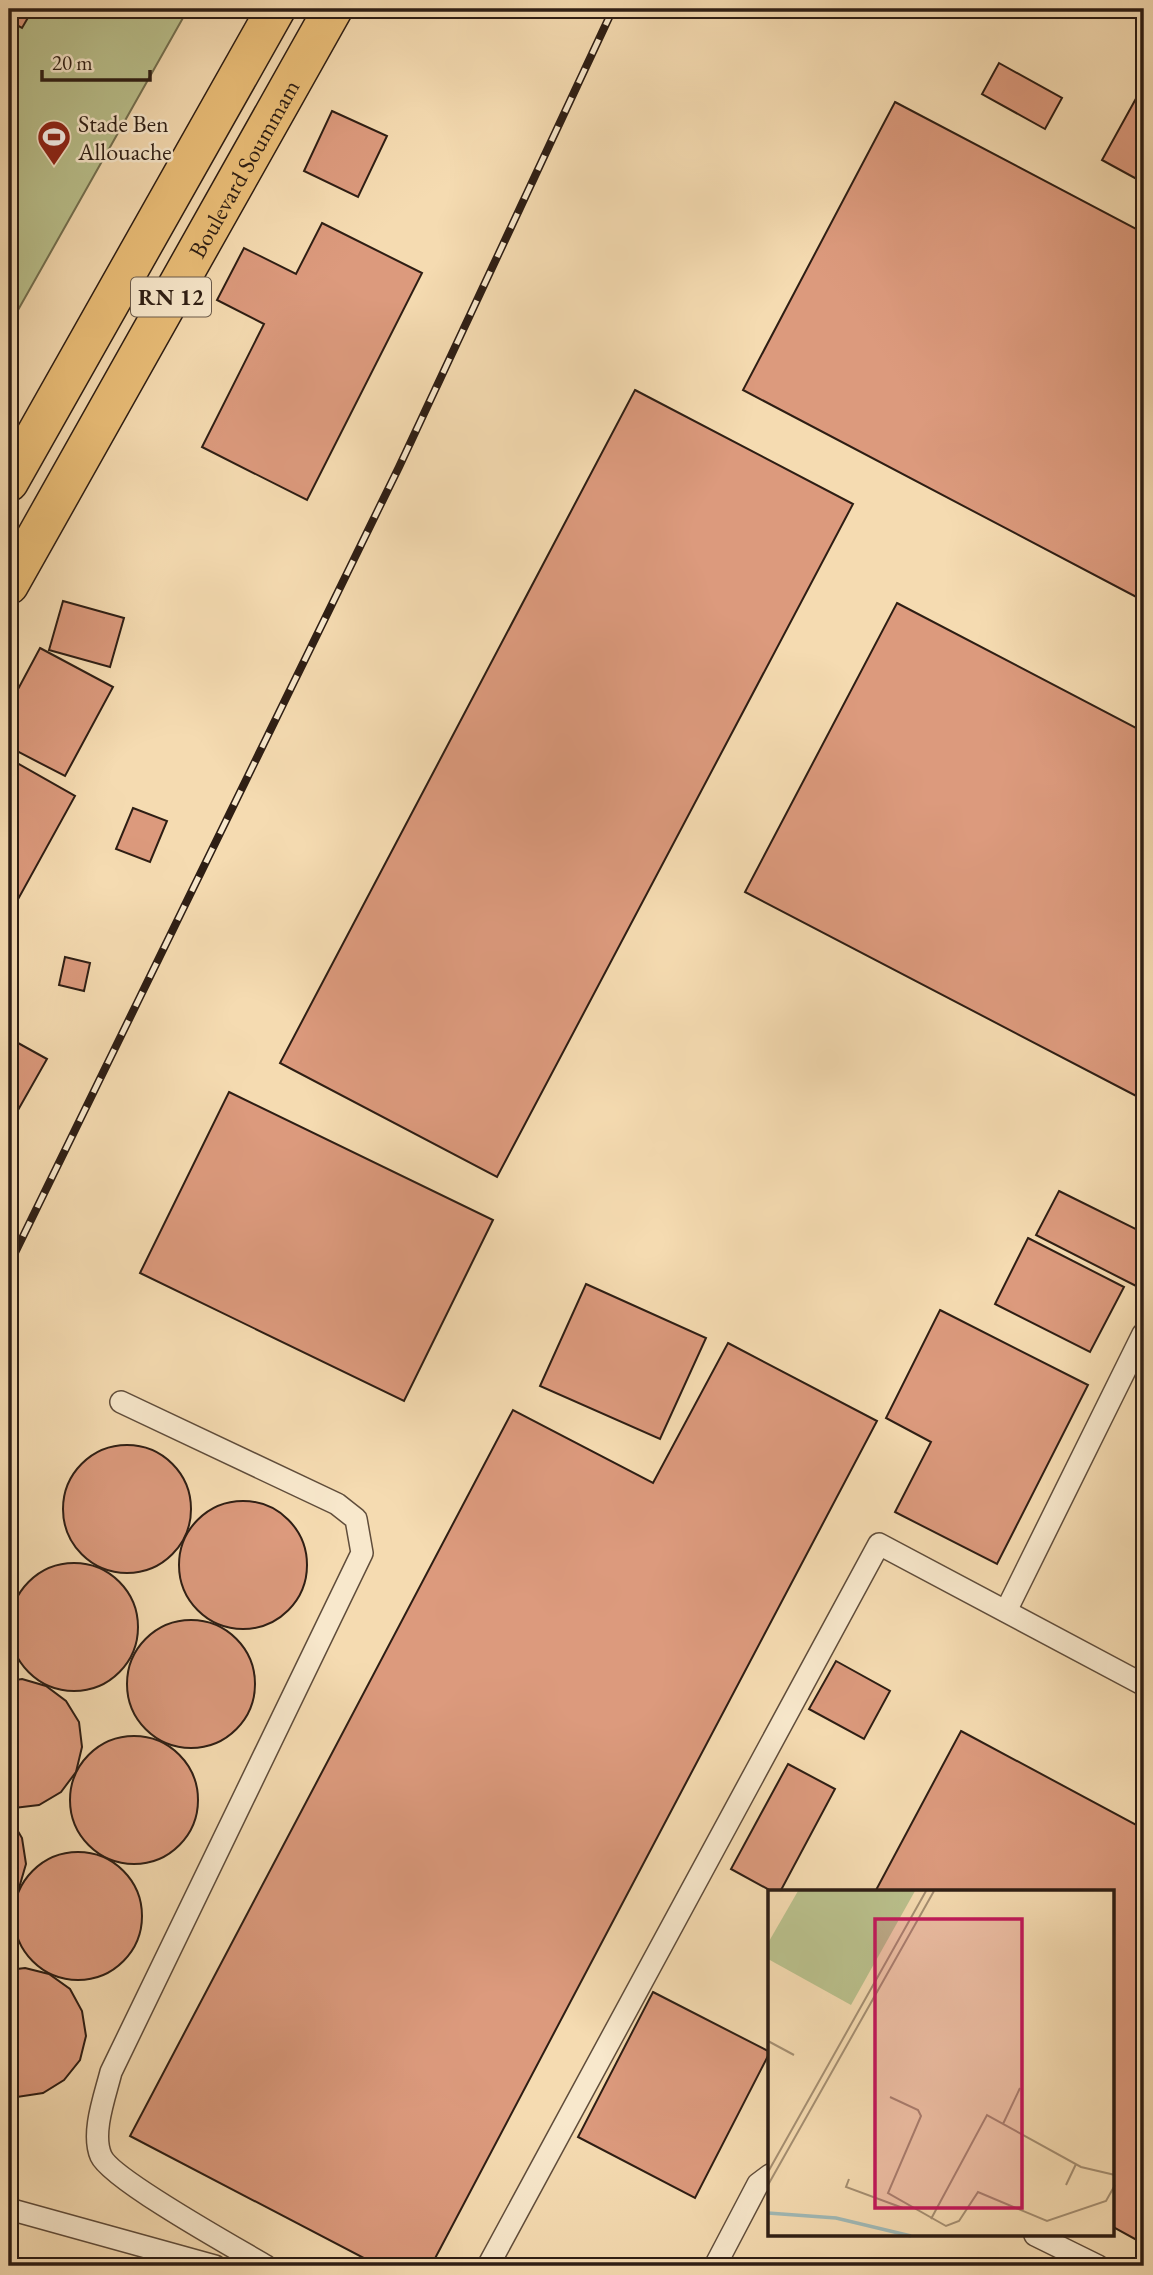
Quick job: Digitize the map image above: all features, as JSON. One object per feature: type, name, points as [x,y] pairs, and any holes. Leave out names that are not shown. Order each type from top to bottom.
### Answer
[{"type":"main road","name":"Boulevard Soummam","points":[[9,482],[276,9]]},
{"type":"main road","name":"Boulevard Soummam","points":[[9,585],[332,9]]},
{"type":"lane","points":[[1006,1611],[1143,1334]]},
{"type":"lane","points":[[121,1402],[337,1504],[355,1519],[362,1553],[111,2072],[97,2129],[101,2157],[123,2179],[266,2266]]},
{"type":"lane","points":[[488,2266],[879,1544],[1144,1685]]},
{"type":"lane","points":[[715,2266],[758,2184],[768,2176]]},
{"type":"lane","points":[[9,2209],[215,2266]]},
{"type":"lane","points":[[1037,2236],[1098,2266]]},
{"type":"green space","name":"Stade Ben Allouache","points":[[9,9],[188,9],[9,326]]},
{"type":"building","points":[[9,9],[33,9],[22,28],[9,21]]},
{"type":"building","points":[[999,63],[1062,98],[1045,129],[982,94]]},
{"type":"building","points":[[1144,84],[1144,183],[1102,160]]},
{"type":"building","points":[[895,102],[1144,233],[1144,601],[743,390]]},
{"type":"building","points":[[332,111],[387,136],[358,197],[304,171]]},
{"type":"building","points":[[322,223],[422,273],[307,500],[202,447],[264,324],[217,300],[244,248],[296,274]]},
{"type":"building","points":[[635,390],[853,504],[497,1177],[280,1063]]},
{"type":"building","points":[[63,601],[124,618],[110,667],[49,650]]},
{"type":"building","points":[[897,603],[1144,732],[1144,1100],[745,892]]},
{"type":"building","points":[[40,648],[113,687],[65,776],[9,747],[9,706]]},
{"type":"building","points":[[10,759],[75,796],[11,912],[9,911]]},
{"type":"building","points":[[133,808],[167,821],[150,862],[116,849]]},
{"type":"building","points":[[65,957],[90,963],[84,991],[59,985]]},
{"type":"building","points":[[9,1038],[47,1059],[9,1126]]},
{"type":"building","points":[[229,1092],[493,1220],[404,1401],[140,1273]]},
{"type":"building","points":[[1059,1191],[1144,1233],[1144,1290],[1036,1235]]},
{"type":"building","points":[[1028,1238],[1124,1287],[1090,1352],[995,1304]]},
{"type":"building","points":[[586,1284],[706,1338],[660,1439],[540,1386]]},
{"type":"building","points":[[940,1310],[1088,1385],[997,1564],[895,1512],[931,1442],[886,1418]]},
{"type":"building","points":[[728,1343],[877,1421],[431,2266],[379,2266],[130,2136],[513,1410],[653,1483]]},
{"type":"building","points":[[127,1445],[151,1450],[172,1464],[186,1485],[191,1509],[186,1533],[172,1554],[151,1568],[127,1573],[103,1568],[82,1554],[68,1533],[63,1509],[68,1485],[82,1464],[103,1450]]},
{"type":"building","points":[[243,1501],[267,1506],[288,1520],[302,1541],[307,1565],[302,1589],[288,1610],[267,1624],[243,1629],[219,1624],[198,1610],[184,1589],[179,1565],[184,1541],[198,1520],[219,1506]]},
{"type":"building","points":[[74,1563],[98,1568],[119,1582],[133,1603],[138,1627],[133,1651],[119,1672],[98,1686],[74,1691],[50,1686],[29,1672],[15,1651],[10,1627],[15,1603],[29,1582],[50,1568]]},
{"type":"building","points":[[191,1620],[215,1625],[236,1639],[250,1660],[255,1684],[250,1708],[236,1729],[215,1743],[191,1748],[167,1743],[146,1729],[132,1708],[127,1684],[132,1660],[146,1639],[167,1625]]},
{"type":"building","points":[[836,1661],[890,1691],[864,1739],[809,1709]]},
{"type":"building","points":[[22,1679],[46,1686],[66,1701],[79,1722],[82,1747],[76,1772],[61,1792],[39,1805],[14,1808],[9,1806],[9,1681]]},
{"type":"building","points":[[961,1731],[1144,1829],[1144,2244],[1114,2228],[1114,1890],[876,1890]]},
{"type":"building","points":[[134,1736],[158,1741],[179,1755],[193,1776],[198,1800],[193,1824],[179,1845],[158,1859],[134,1864],[110,1859],[89,1845],[75,1824],[70,1800],[75,1776],[89,1755],[110,1741]]},
{"type":"building","points":[[788,1764],[835,1789],[781,1890],[769,1890],[731,1869]]},
{"type":"building","points":[[9,1816],[22,1838],[26,1864],[19,1888],[9,1902]]},
{"type":"building","points":[[78,1852],[102,1857],[123,1871],[137,1892],[142,1916],[137,1940],[123,1961],[102,1975],[78,1980],[54,1975],[33,1961],[19,1940],[14,1916],[19,1892],[33,1871],[54,1857]]},
{"type":"building","points":[[25,1968],[49,1974],[70,1989],[82,2011],[86,2036],[80,2060],[64,2080],[43,2093],[17,2097],[9,2094],[9,1970]]},
{"type":"building","points":[[653,1992],[768,2051],[768,2056],[695,2198],[578,2137]]},
{"type":"railway","points":[[9,1265],[399,467],[613,9]]},
{"type":"place","name":"Stade Ben Allouache","points":[[54,167]]}]
